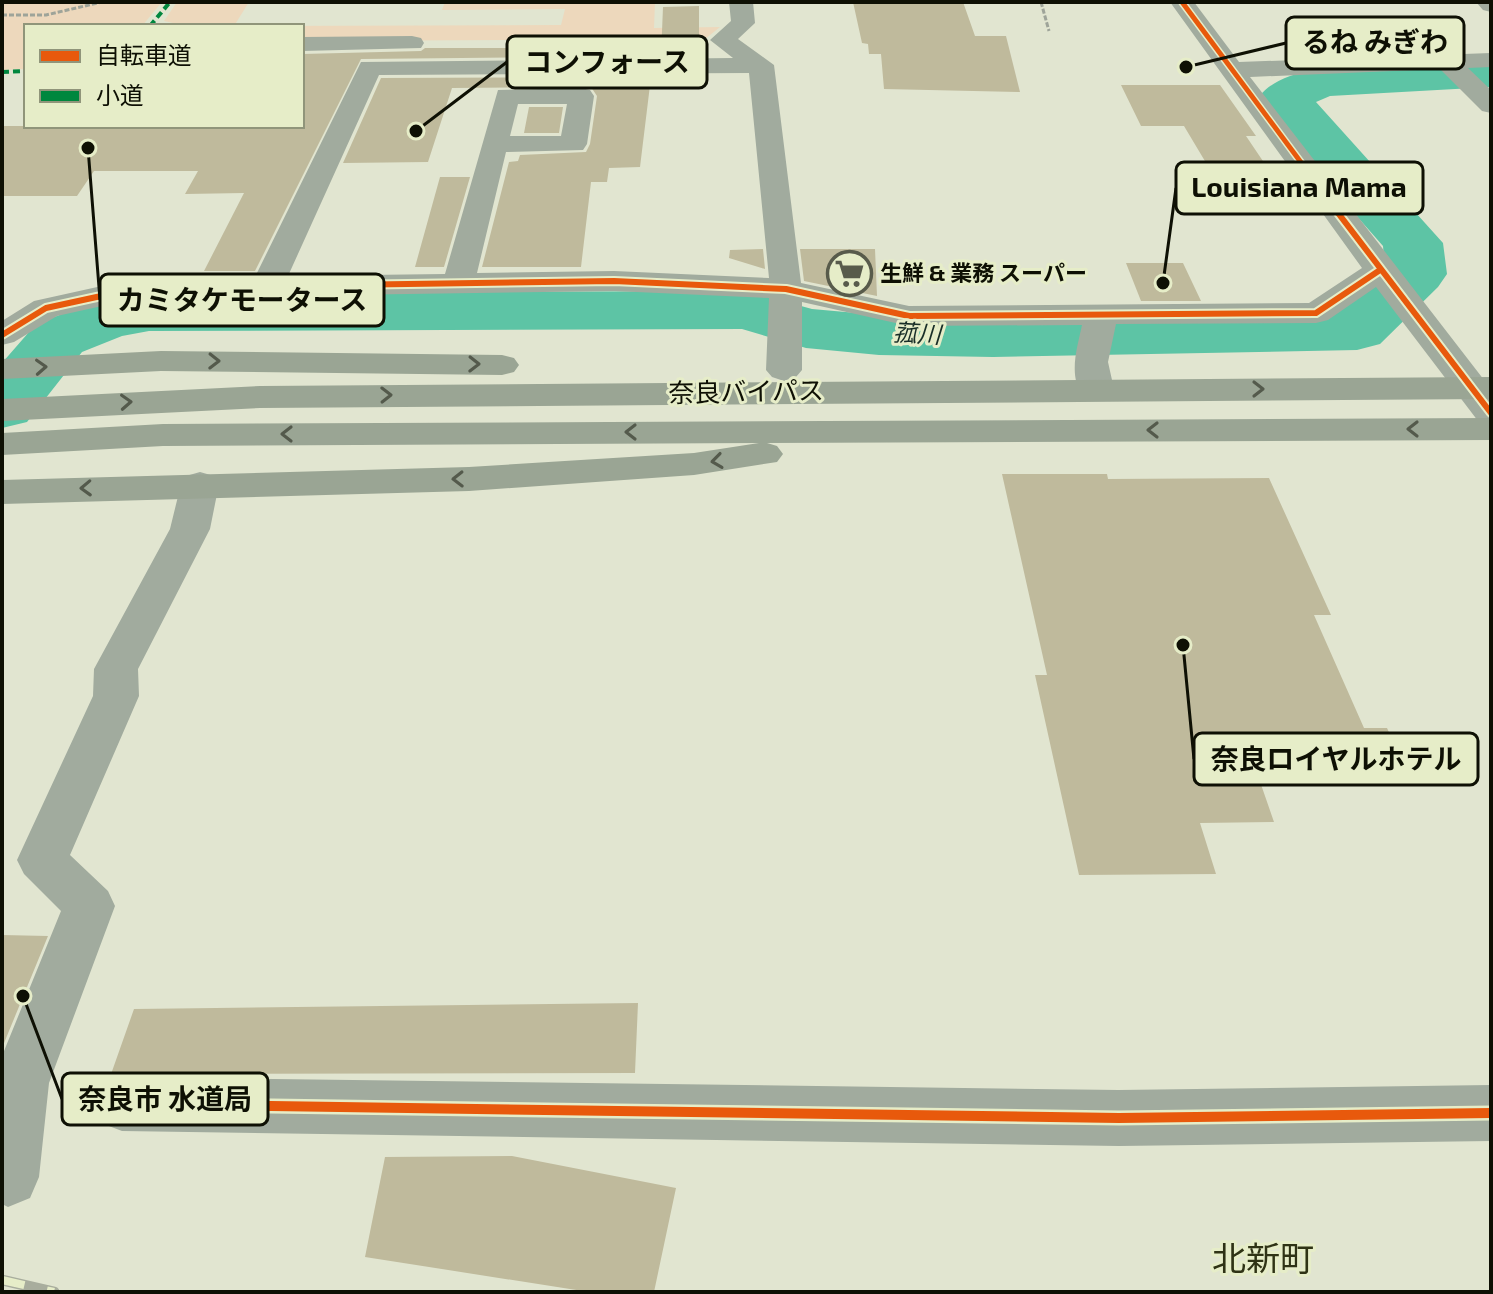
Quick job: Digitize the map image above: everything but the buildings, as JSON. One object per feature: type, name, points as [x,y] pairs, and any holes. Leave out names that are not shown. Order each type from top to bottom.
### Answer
[{"type":"highway","points":[[2,369],[161,361],[784,370],[973,375],[1096,389]]},
{"type":"highway","name":"奈良バイパス","points":[[2,410],[260,397],[1096,389],[1485,397]]},
{"type":"highway","name":"奈良バイパス","points":[[12,443],[179,435],[1491,429]]},
{"type":"highway","points":[[2,492],[200,484],[469,479],[694,464],[933,431]]},
{"type":"street","points":[[722,40],[743,23],[741,2]]},
{"type":"street","points":[[1182,2],[1196,39],[1231,70],[1382,273],[1485,397]]},
{"type":"street","points":[[691,40],[722,40],[761,65]]},
{"type":"street","points":[[304,44],[442,42]]},
{"type":"street","points":[[1231,70],[1491,60]]},
{"type":"street","points":[[1446,61],[1479,82],[1491,105]]},
{"type":"street","points":[[266,288],[370,67],[761,65]]},
{"type":"street","points":[[761,65],[786,289],[784,370]]},
{"type":"street","points":[[458,285],[494,144]]},
{"type":"street","points":[[2,335],[46,308],[138,288],[614,281],[786,289],[909,316],[1316,313],[1382,273]]},
{"type":"street","points":[[1096,389],[1091,362],[1101,315]]},
{"type":"street","points":[[8,1177],[20,1083],[89,906],[42,860],[116,696],[116,669],[190,529],[200,484]]},
{"type":"street","points":[[122,1104],[1119,1118],[1491,1113]]},
{"type":"path","points":[[2,15],[46,15],[102,2]]},
{"type":"path","points":[[1041,2],[1049,31]]},
{"type":"shaded area","points":[[2,2],[162,2],[144,24],[24,24],[24,69],[2,70]]},
{"type":"shaded area","points":[[177,2],[249,2],[235,24],[178,24],[164,21]]},
{"type":"shaded area","points":[[445,2],[655,2],[654,28],[720,27],[705,39],[304,41],[304,26],[561,25],[565,9],[442,10]]},
{"type":"waterway","name":"菰川","points":[[2,407],[59,338],[106,320],[149,312],[747,310],[806,328],[879,335],[993,337],[1357,330],[1416,274],[1413,243],[1308,128],[1286,96],[1321,81],[1491,72]]},
{"type":"railway","points":[[2,1280],[54,1292]]},
{"type":"marked path","points":[[152,24],[170,2]]},
{"type":"marked path","points":[[2,72],[24,71]]},
{"type":"cycle path","points":[[1182,2],[1380,270],[1491,413]]},
{"type":"cycle path","points":[[2,335],[46,308],[138,288],[614,281],[786,289],[909,316],[1316,313],[1380,270]]},
{"type":"cycle path","points":[[122,1104],[1119,1118],[1491,1113]]},
{"type":"place","name":"るね みぎわ","points":[[1186,67]]},
{"type":"place","name":"コンフォース","points":[[416,131]]},
{"type":"place","name":"カミタケモータース","points":[[88,148]]},
{"type":"place","name":"生鮮 & 業務 スーパー","points":[[849,273]]},
{"type":"place","name":"Louisiana Mama","points":[[1163,283]]},
{"type":"place","name":"奈良ロイヤルホテル","points":[[1183,645]]},
{"type":"place","name":"奈良市 水道局","points":[[23,996]]},
{"type":"district","name":"北新町","points":[[1263,1259]]}]
